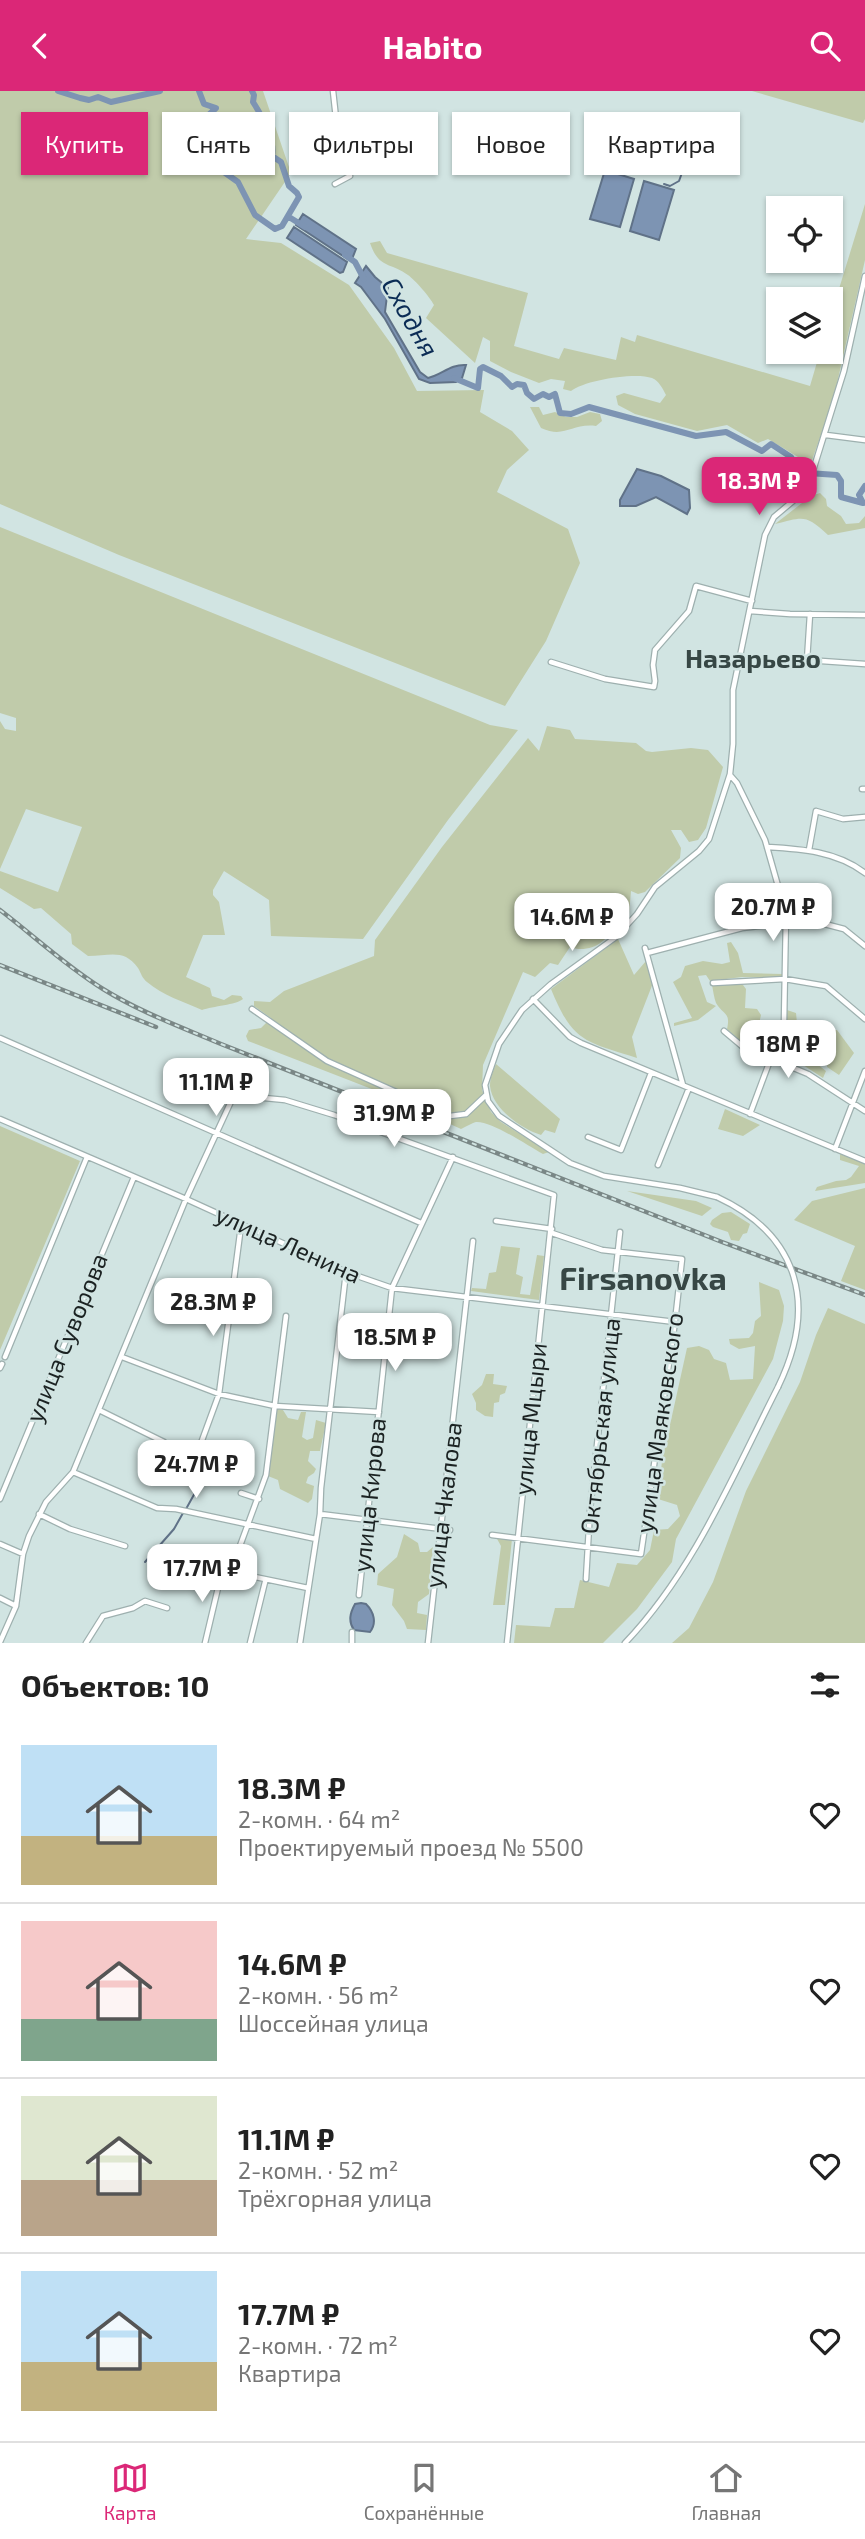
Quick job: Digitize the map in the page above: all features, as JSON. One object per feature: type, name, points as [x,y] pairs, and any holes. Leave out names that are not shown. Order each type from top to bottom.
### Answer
[{"type":"street","points":[[333,91],[338,145],[350,176],[335,184]]},
{"type":"street","points":[[625,1643],[659,1604],[681,1571],[788,1367],[797,1336],[798,1310],[793,1275],[788,1260],[768,1232],[737,1207],[717,1198],[680,1188],[604,1176],[556,1155],[499,1116],[488,1101],[485,1079],[499,1044],[515,1018],[533,999],[616,937],[655,887],[699,851],[709,839],[730,774],[734,734],[732,698],[769,526],[774,517],[799,496],[811,477],[826,435],[848,355],[865,276]]},
{"type":"street","points":[[826,435],[865,440]]},
{"type":"street","points":[[551,661],[605,679],[654,687],[656,681],[653,664],[656,650],[689,611],[696,586],[752,601]]},
{"type":"street","points":[[750,611],[865,615]]},
{"type":"street","points":[[810,614],[807,660],[865,664]]},
{"type":"street","points":[[730,774],[737,783],[767,847],[786,914],[784,1023],[750,1114]]},
{"type":"street","points":[[809,850],[816,811],[843,819],[865,817]]},
{"type":"street","points":[[767,847],[809,850],[832,855],[865,873]]},
{"type":"street","points":[[786,914],[844,929],[865,946]]},
{"type":"street","points":[[683,1086],[646,951],[742,928],[786,923]]},
{"type":"street","points":[[713,983],[746,979],[785,979],[826,986],[865,1019]]},
{"type":"street","points":[[533,999],[570,1037],[865,1161]]},
{"type":"street","points":[[251,1009],[327,1061],[450,1116],[467,1114],[486,1094]]},
{"type":"street","points":[[724,1031],[743,1047],[808,1074],[865,1111]]},
{"type":"street","points":[[0,1038],[421,1223]]},
{"type":"street","points":[[835,1149],[865,1071]]},
{"type":"street","points":[[588,1137],[621,1150],[651,1073]]},
{"type":"street","points":[[658,1165],[689,1088]]},
{"type":"street","points":[[0,1642],[16,1606],[23,1554],[39,1514],[73,1472],[186,1199],[234,1095],[285,1100],[345,1118],[453,1157]]},
{"type":"street","name":"улица Ленина","points":[[0,1119],[346,1272],[392,1289],[676,1322]]},
{"type":"street","points":[[5,1357],[87,1157]]},
{"type":"street","name":"улица Мцыри","points":[[453,1157],[554,1195],[507,1643]]},
{"type":"street","name":"улица Кирова","points":[[359,1595],[392,1289],[453,1157]]},
{"type":"street","name":"улица Суворова","points":[[0,1499],[135,1177]]},
{"type":"street","name":"улица Маяковского","points":[[496,1221],[552,1231],[602,1250],[682,1259],[676,1322],[641,1554],[588,1546]]},
{"type":"street","points":[[99,1410],[164,1442],[177,1455],[197,1454],[219,1394],[241,1226]]},
{"type":"street","name":"Октябрьская улица","points":[[586,1579],[620,1232]]},
{"type":"street","name":"улица Чкалова","points":[[428,1643],[473,1241]]},
{"type":"street","points":[[300,1643],[320,1514],[346,1272]]},
{"type":"street","points":[[230,1573],[266,1475],[286,1316]]},
{"type":"street","points":[[373,1328],[386,1330]]},
{"type":"street","points":[[122,1357],[219,1394],[275,1406],[379,1412]]},
{"type":"street","points":[[73,1472],[157,1508],[176,1509],[316,1539]]},
{"type":"street","points":[[241,1493],[259,1499]]},
{"type":"street","points":[[39,1514],[70,1529],[125,1546]]},
{"type":"street","points":[[320,1514],[450,1530]]},
{"type":"street","points":[[492,1535],[588,1546]]},
{"type":"street","points":[[0,1544],[23,1554]]},
{"type":"street","points":[[174,1560],[308,1588]]},
{"type":"street","points":[[205,1643],[222,1571]]},
{"type":"street","points":[[250,1643],[265,1582]]},
{"type":"street","points":[[0,1598],[16,1606]]},
{"type":"street","points":[[86,1643],[103,1616],[133,1608],[145,1601],[167,1608]]},
{"type":"street","points":[[352,1632],[352,1643]]},
{"type":"green space","points":[[0,91],[263,91],[270,112],[162,112],[162,175],[275,175],[275,126],[290,175],[246,239],[281,243],[349,285],[394,348],[417,391],[484,390],[480,412],[512,431],[529,450],[507,470],[497,492],[568,529],[580,563],[546,641],[505,706],[119,555],[0,504]]},
{"type":"green space","points":[[752,91],[865,91],[865,119],[863,123]]},
{"type":"green space","points":[[865,204],[865,260],[843,357],[843,287],[840,287]]},
{"type":"green space","points":[[380,241],[387,253],[528,293],[514,346],[559,359],[564,348],[616,360],[621,337],[635,342],[637,335],[810,386],[816,364],[841,364],[833,401],[811,463],[807,467],[800,465],[798,457],[768,439],[758,443],[727,425],[697,431],[635,414],[618,405],[616,396],[624,393],[660,403],[666,395],[659,383],[652,378],[610,378],[587,383],[571,391],[563,389],[565,381],[551,379],[539,383],[490,361],[490,341],[483,337],[475,363],[426,318],[434,305],[422,289],[408,275],[381,261],[370,243]]},
{"type":"green space","points":[[530,407],[539,407],[543,415],[555,412],[566,417],[577,417],[590,412],[600,414],[602,421],[596,426],[549,431],[541,428]]},
{"type":"green space","points":[[820,493],[826,499],[827,506],[841,516],[846,524],[859,523],[865,516],[865,528],[828,535],[809,520],[775,524],[811,496]]},
{"type":"green space","points":[[0,527],[490,725],[518,730],[448,820],[363,939],[271,936],[269,900],[224,871],[213,895],[219,902],[225,935],[203,935],[186,977],[210,988],[212,996],[224,1000],[232,995],[241,996],[243,999],[202,1010],[153,987],[133,962],[122,955],[88,956],[72,944],[71,934],[41,908],[34,909],[0,888],[0,871],[58,892],[82,827],[26,809],[0,869],[0,721],[5,729],[16,731],[16,718],[0,713]]},
{"type":"green space","points":[[547,726],[570,730],[575,739],[636,743],[652,752],[691,748],[708,750],[723,767],[706,828],[698,840],[689,842],[681,830],[671,830],[681,848],[680,858],[645,892],[638,894],[631,891],[629,914],[618,902],[609,899],[613,922],[608,936],[591,948],[570,947],[558,965],[550,963],[535,977],[523,972],[483,1065],[482,1090],[491,1112],[501,1122],[549,1152],[543,1154],[483,1123],[476,1122],[461,1129],[382,1093],[248,1041],[246,1036],[249,1030],[261,1028],[271,1018],[254,1006],[254,1001],[270,1002],[284,991],[374,956],[375,940],[442,847],[528,738],[539,751]]},
{"type":"green space","points":[[618,939],[634,975],[646,961],[653,983],[632,1037],[637,1058],[593,1043],[574,1030],[551,989]]},
{"type":"green space","points":[[731,942],[738,953],[743,973],[782,974],[782,978],[742,977],[710,981],[706,975],[698,976],[707,1002],[716,1006],[698,1020],[674,1026],[674,1023],[692,1018],[673,982],[681,977],[685,966],[703,961],[722,964],[730,962],[727,943]]},
{"type":"green space","points":[[740,981],[746,989],[745,1008],[757,1009],[761,1015],[759,1024],[766,1028],[763,1034],[752,1032],[749,1044],[745,1045],[727,1029],[727,1016],[716,1003],[712,985]]},
{"type":"green space","points":[[787,1010],[796,1013],[797,1023],[793,1031],[795,1038],[810,1038],[814,1043],[825,1047],[830,1039],[830,1030],[837,1030],[854,1053],[839,1075],[827,1067],[828,1061],[820,1056],[817,1064],[826,1071],[823,1078],[800,1063],[801,1052],[786,1041],[789,1027]]},
{"type":"green space","points":[[496,1064],[560,1119],[555,1133],[545,1130],[541,1135],[533,1132],[502,1110],[490,1086]]},
{"type":"green space","points":[[725,1109],[760,1125],[743,1136],[718,1129]]},
{"type":"green space","points":[[0,1126],[80,1161],[0,1350]]},
{"type":"green space","points":[[840,1154],[865,1164],[865,1183],[815,1191],[817,1187],[846,1180],[859,1166],[840,1160]]},
{"type":"green space","points":[[865,1188],[865,1290],[841,1281],[855,1246],[794,1220],[812,1201]]},
{"type":"green space","points":[[627,1191],[696,1201],[712,1208],[702,1216]]},
{"type":"green space","points":[[731,1212],[750,1224],[747,1233],[743,1234],[739,1241],[731,1240],[728,1232],[710,1224],[722,1213]]},
{"type":"green space","points":[[501,1246],[520,1248],[516,1274],[523,1277],[520,1294],[530,1295],[537,1255],[544,1256],[539,1300],[471,1291],[472,1288],[486,1289],[489,1273],[496,1272]]},
{"type":"green space","points":[[759,1282],[779,1290],[784,1306],[773,1359],[676,1539],[672,1562],[637,1609],[603,1643],[514,1643],[516,1625],[550,1627],[555,1608],[574,1608],[580,1580],[609,1587],[617,1563],[637,1565],[650,1550],[654,1530],[668,1529],[680,1516],[677,1505],[658,1499],[662,1461],[687,1348],[699,1346],[709,1350],[714,1359],[726,1363],[730,1380],[753,1379],[755,1346],[739,1349],[730,1344],[729,1339],[749,1338],[753,1333],[755,1321],[761,1316]]},
{"type":"green space","points":[[828,1308],[865,1324],[865,1643],[672,1643],[689,1628],[713,1582],[746,1491],[800,1382]]},
{"type":"green space","points":[[486,1374],[494,1374],[493,1384],[507,1386],[505,1393],[500,1395],[499,1402],[494,1403],[493,1417],[485,1416],[476,1410],[472,1394],[482,1385]]},
{"type":"green space","points":[[276,1409],[283,1410],[288,1418],[298,1420],[301,1412],[306,1412],[302,1437],[307,1440],[313,1438],[316,1420],[326,1423],[320,1451],[310,1451],[308,1461],[316,1469],[306,1483],[314,1486],[312,1499],[308,1503],[280,1489],[278,1480],[268,1476]]},
{"type":"green space","points":[[404,1534],[418,1543],[420,1552],[427,1552],[433,1547],[429,1594],[418,1602],[417,1613],[427,1615],[426,1630],[407,1629],[392,1605],[394,1589],[377,1585],[378,1574],[397,1557]]},
{"type":"green space","points":[[496,1537],[512,1539],[505,1605],[493,1605],[501,1546]]},
{"type":"water","points":[[603,175],[621,175],[634,179],[620,227],[590,219]]},
{"type":"water","points":[[644,181],[674,190],[659,240],[630,231]]},
{"type":"water","points":[[303,214],[356,249],[352,259],[349,260],[296,225]]},
{"type":"water","points":[[294,227],[347,262],[343,272],[340,273],[287,238]]},
{"type":"water","points":[[366,266],[388,288],[385,312],[420,372],[428,378],[455,366],[466,365],[462,378],[456,382],[430,383],[419,379],[385,319],[355,283]]},
{"type":"water","points":[[637,469],[661,476],[689,490],[690,508],[687,514],[656,497],[636,506],[620,506],[620,500]]},
{"type":"water","points":[[366,1604],[373,1614],[374,1621],[370,1632],[354,1630],[351,1623],[353,1607]]},
{"type":"waterway","name":"Сходня","points":[[58,91],[89,100],[98,97],[111,102],[160,91]]},
{"type":"waterway","name":"Сходня","points":[[199,91],[204,104],[216,108],[198,125],[204,158],[238,182],[255,215],[275,229],[282,226],[299,197],[289,186],[281,162],[272,156],[270,136],[253,102],[252,91]]},
{"type":"waterway","points":[[664,184],[670,186],[679,181],[681,175]]},
{"type":"waterway","name":"Сходня","points":[[289,217],[305,227]]},
{"type":"waterway","name":"Сходня","points":[[345,255],[355,262],[364,279]]},
{"type":"waterway","name":"Сходня","points":[[454,378],[478,388],[480,369],[483,367],[501,376],[512,387],[517,384],[524,385],[527,393],[534,399],[543,394],[549,397],[555,394],[560,413],[571,414],[589,407],[696,436],[726,432],[762,451],[771,444],[791,457],[803,476],[808,473],[837,475],[841,481],[841,497],[863,503],[859,495],[865,486]]},
{"type":"waterway","points":[[186,1509],[201,1482],[211,1482]]},
{"type":"waterway","points":[[145,1562],[174,1529],[183,1513]]},
{"type":"railway","points":[[0,910],[89,980],[161,1019],[722,1242],[865,1295]]},
{"type":"railway","points":[[0,965],[156,1027]]},
{"type":"district","name":"Назарьево","points":[[753,659]]},
{"type":"district","name":"Firsanovka","points":[[643,1279]]}]
